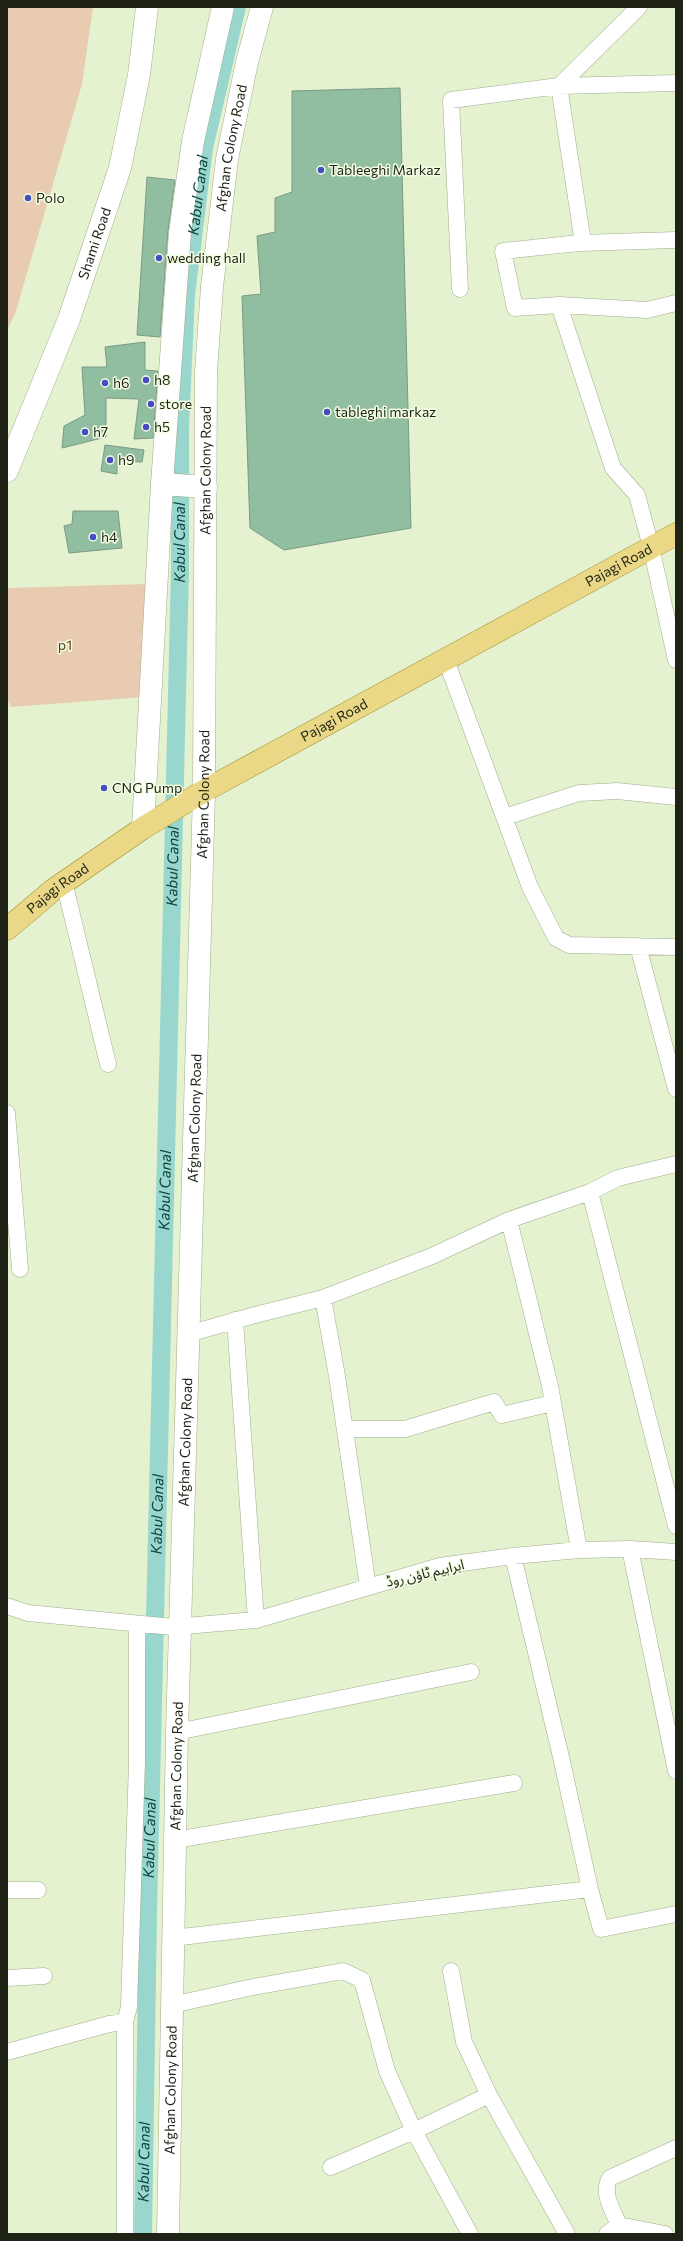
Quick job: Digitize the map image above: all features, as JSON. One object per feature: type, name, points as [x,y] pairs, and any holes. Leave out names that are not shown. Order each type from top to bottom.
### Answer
[{"type":"main road","name":"Shami Road","points":[[7,471],[69,319],[120,168],[139,75],[147,7]]},
{"type":"main road","points":[[151,824],[169,485],[180,232],[193,141],[223,7]]},
{"type":"main road","name":"Afghan Colony Road","points":[[168,2234],[175,1840],[176,1627],[188,1334],[202,797],[202,487],[206,372],[212,287],[225,174],[247,62],[262,7]]},
{"type":"main road","points":[[169,485],[202,487]]},
{"type":"main road","name":"Pajagi Road","points":[[7,929],[64,882],[151,824],[676,534]]},
{"type":"street","points":[[559,86],[639,7]]},
{"type":"street","points":[[460,289],[451,100],[559,86],[676,83]]},
{"type":"street","points":[[559,86],[583,243]]},
{"type":"street","points":[[676,240],[583,243],[503,251],[515,308],[559,305],[647,310],[676,302]]},
{"type":"street","points":[[559,305],[613,468],[637,494],[651,547],[676,660]]},
{"type":"street","points":[[446,660],[530,887],[556,938],[569,945],[676,947]]},
{"type":"street","points":[[505,817],[579,793],[617,791],[676,797]]},
{"type":"street","points":[[64,882],[108,1064]]},
{"type":"street","points":[[638,946],[676,1089]]},
{"type":"street","points":[[7,1112],[20,1268]]},
{"type":"street","points":[[188,1334],[323,1298],[432,1256],[509,1220],[590,1192],[618,1178],[676,1164]]},
{"type":"street","points":[[590,1192],[676,1526]]},
{"type":"street","points":[[509,1220],[553,1402],[579,1550]]},
{"type":"street","points":[[323,1298],[345,1429],[368,1587]]},
{"type":"street","points":[[236,1320],[256,1620]]},
{"type":"street","points":[[345,1429],[405,1429],[494,1402],[502,1415],[553,1402]]},
{"type":"street","points":[[630,1549],[676,1771]]},
{"type":"street","name":"ابراہیم ٹاؤن روڈ","points":[[7,1606],[28,1613],[176,1627],[256,1620],[440,1566],[513,1556],[579,1550],[630,1549],[676,1552]]},
{"type":"street","points":[[513,1556],[561,1757],[590,1889],[601,1929],[676,1914]]},
{"type":"street","points":[[125,2234],[125,2022],[129,2007],[136,1769],[137,1624]]},
{"type":"street","points":[[176,1732],[471,1672]]},
{"type":"street","points":[[175,1840],[514,1783]]},
{"type":"street","points":[[173,1938],[590,1889]]},
{"type":"street","points":[[7,1890],[38,1890]]},
{"type":"street","points":[[172,2005],[248,1988],[343,1971],[362,1980],[387,2071],[414,2131],[470,2234]]},
{"type":"street","points":[[451,1971],[464,2042],[489,2095],[567,2234]]},
{"type":"street","points":[[7,1978],[44,1976]]},
{"type":"street","points":[[7,2052],[109,2024],[125,2022]]},
{"type":"street","points":[[330,2167],[414,2131],[489,2095]]},
{"type":"street","points":[[665,2234],[613,2230],[606,2184],[610,2178],[676,2148]]},
{"type":"green space","name":"Polo","points":[[7,7],[93,7],[82,84],[16,311],[7,331]]},
{"type":"green space","name":"p1","points":[[148,584],[143,697],[11,707],[7,699],[7,588]]},
{"type":"building","name":"tableghi markaz","points":[[400,88],[411,528],[284,550],[250,528],[242,296],[261,294],[257,236],[275,232],[275,198],[292,192],[292,91]]},
{"type":"building","name":"wedding hall","points":[[147,177],[175,180],[168,231],[160,337],[137,335]]},
{"type":"building","points":[[145,342],[145,370],[158,371],[153,438],[134,439],[139,399],[106,398],[106,437],[62,448],[64,426],[85,415],[82,367],[107,367],[105,347]]},
{"type":"building","points":[[105,445],[144,450],[142,462],[117,461],[117,474],[101,471]]},
{"type":"building","name":"h4","points":[[73,511],[118,511],[122,548],[69,553],[64,526],[72,524]]},
{"type":"waterway","name":"Kabul Canal","points":[[143,2234],[148,1912],[180,568],[180,428],[186,295],[204,148],[237,7]]},
{"type":"place","name":"Tableeghi Markaz","points":[[321,170]]},
{"type":"place","name":"Polo","points":[[28,198]]},
{"type":"place","name":"wedding hall","points":[[159,258]]},
{"type":"place","name":"h8","points":[[146,380]]},
{"type":"place","name":"h6","points":[[105,383]]},
{"type":"place","name":"store","points":[[151,404]]},
{"type":"place","name":"tableghi markaz","points":[[327,412]]},
{"type":"place","name":"h5","points":[[146,427]]},
{"type":"place","name":"h7","points":[[85,432]]},
{"type":"place","name":"h9","points":[[110,460]]},
{"type":"place","name":"h4","points":[[93,537]]},
{"type":"place","name":"CNG Pump","points":[[104,788]]}]
